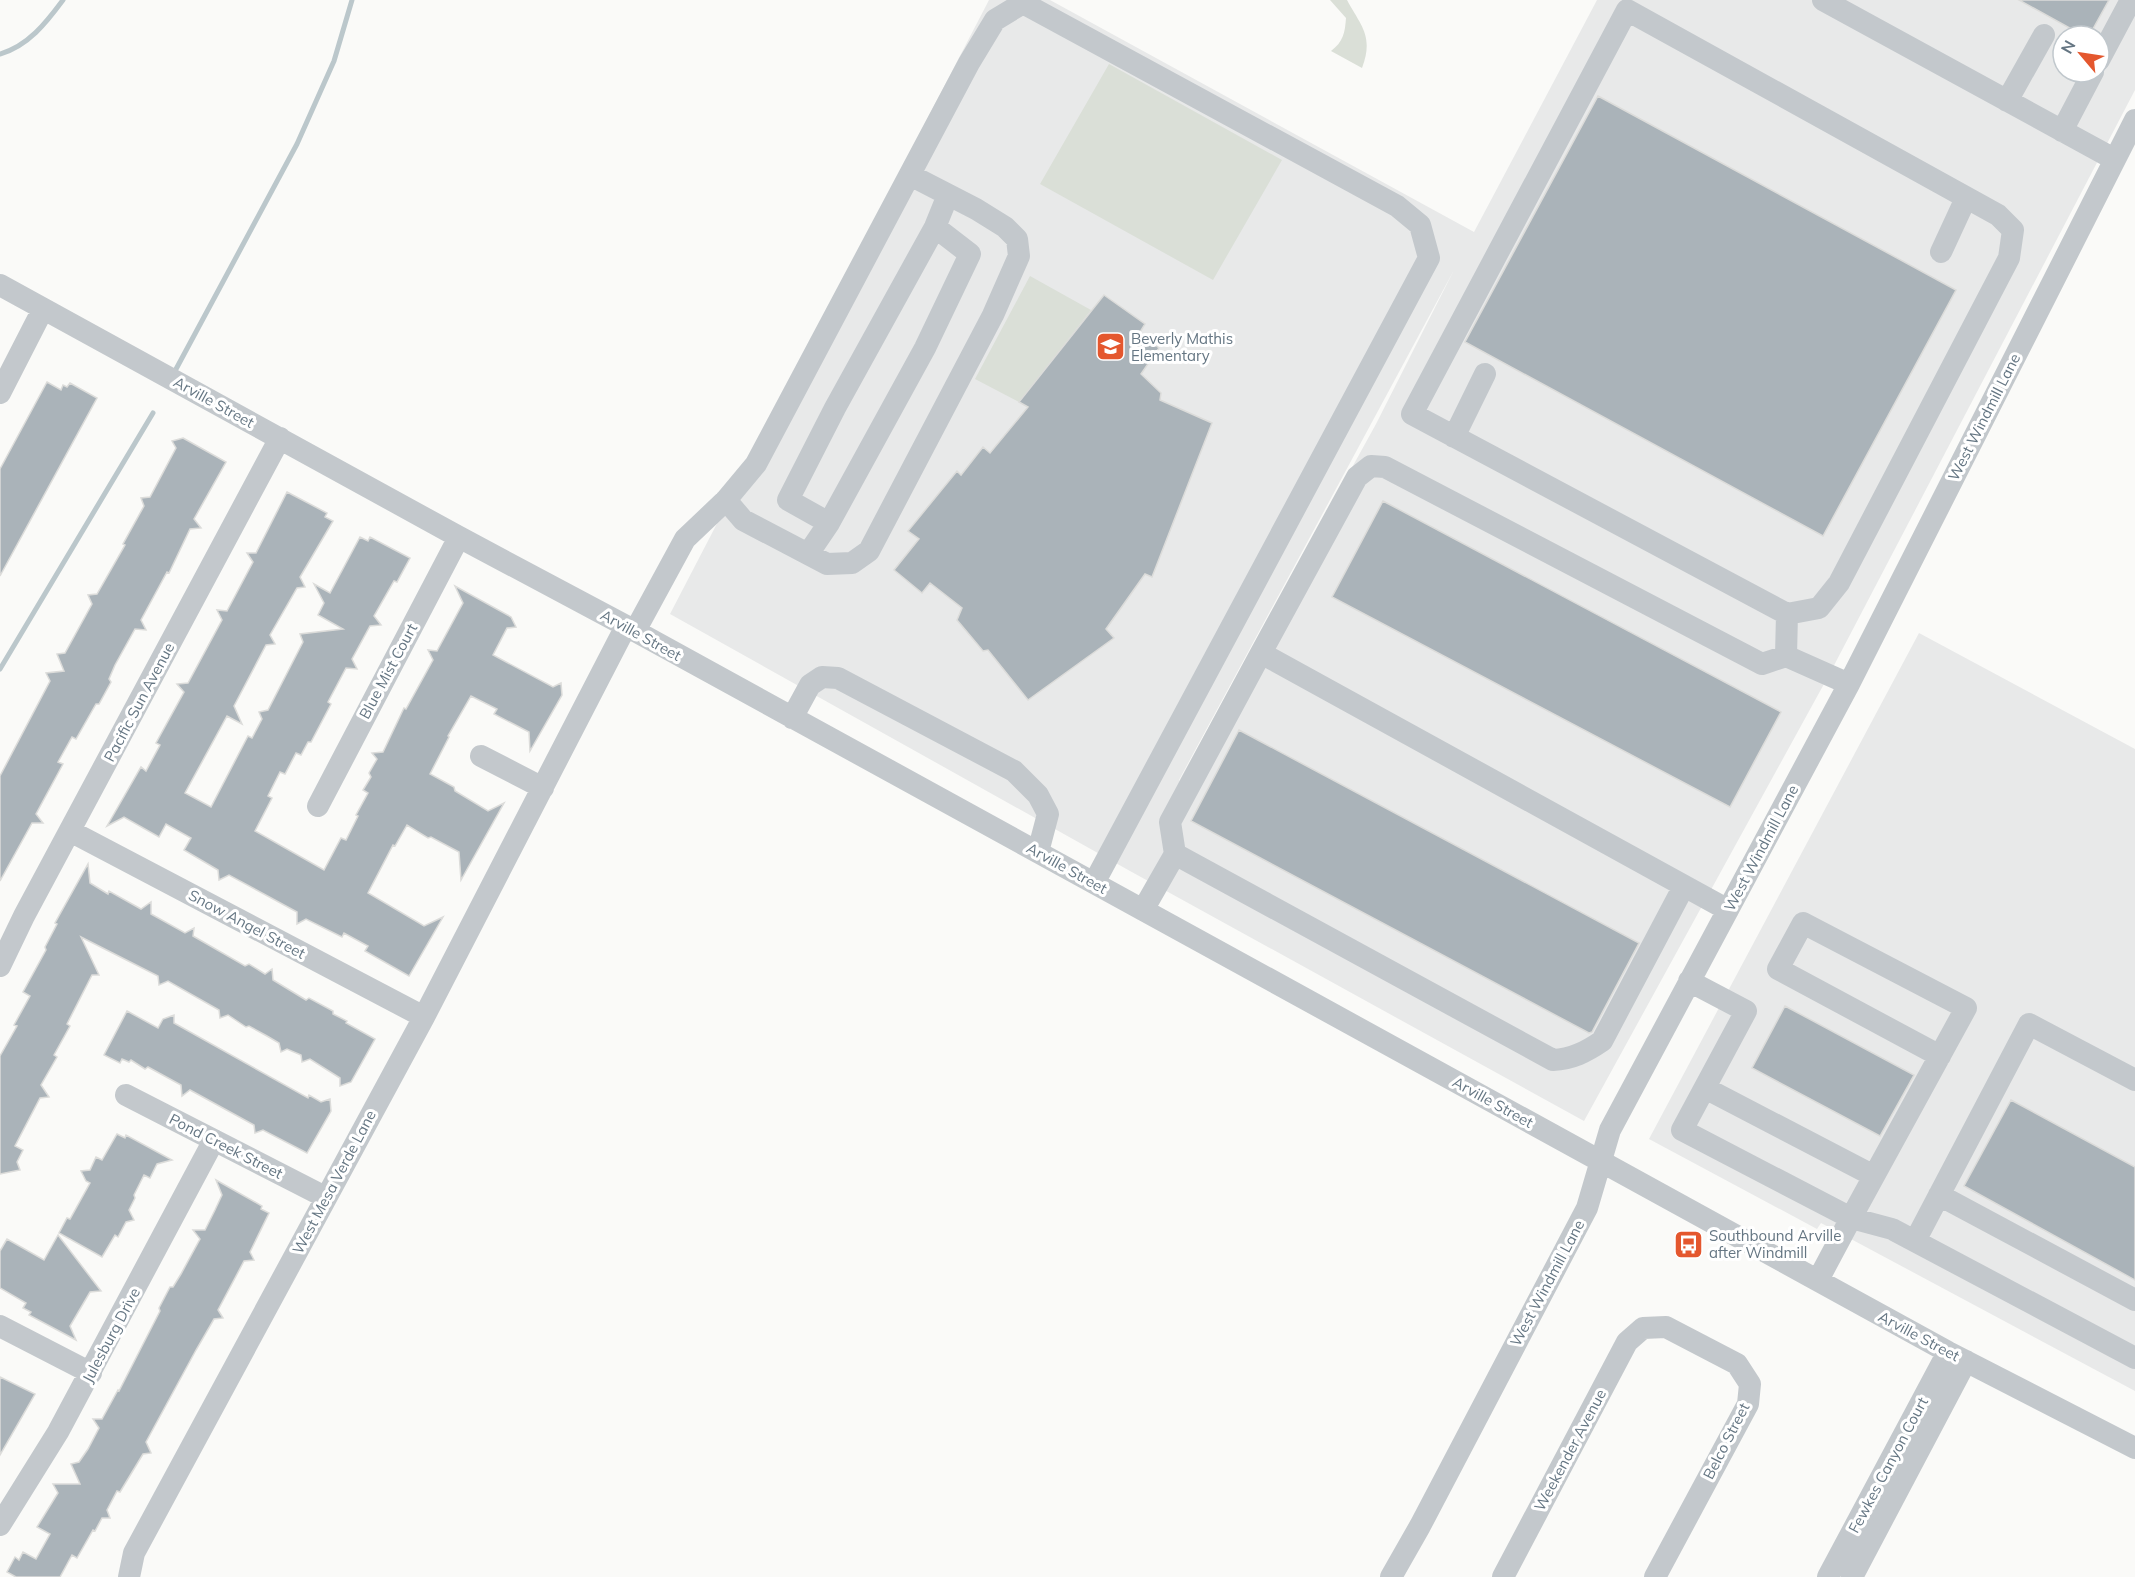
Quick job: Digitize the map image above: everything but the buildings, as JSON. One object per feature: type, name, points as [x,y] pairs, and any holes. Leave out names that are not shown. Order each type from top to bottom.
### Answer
[{"type":"street","points":[[1823,0],[2114,159]]},
{"type":"street","points":[[2111,38],[2131,0]]},
{"type":"street","name":"West Mesa Verde Lane","points":[[129,1577],[134,1553],[424,1017],[543,788],[631,629],[685,539],[726,501],[756,464],[969,63],[995,20],[1023,3],[1396,206],[1420,225],[1429,258],[1094,883]]},
{"type":"street","points":[[1627,10],[1998,215],[2013,230],[2009,258],[1839,583],[1819,608],[1787,614],[1454,436],[1412,414],[1627,10]]},
{"type":"street","points":[[2007,101],[2044,35]]},
{"type":"street","points":[[2062,131],[2087,84]]},
{"type":"street","name":"West Windmill Lane","points":[[1391,1577],[1587,1208],[1610,1130],[1849,684],[2135,120]]},
{"type":"street","points":[[726,501],[743,520],[827,564],[852,563],[869,551],[993,315],[1018,256],[1017,239],[1005,227],[910,175]]},
{"type":"street","points":[[828,523],[788,500],[835,408],[935,227],[948,195]]},
{"type":"street","points":[[1941,252],[1966,198]]},
{"type":"street","points":[[807,554],[828,523],[925,348],[969,254],[935,227]]},
{"type":"street","name":"Arville Street","points":[[0,285],[1957,1357],[2135,1448]]},
{"type":"street","points":[[0,393],[43,309]]},
{"type":"street","points":[[1454,436],[1485,374]]},
{"type":"street","name":"Pacific Sun Avenue","points":[[0,966],[24,915],[280,438]]},
{"type":"street","points":[[1143,910],[1175,854],[1170,822],[1357,477],[1371,466],[1385,467],[1762,664],[1786,656],[1849,684]]},
{"type":"street","name":"Blue Mist Court","points":[[318,806],[459,537]]},
{"type":"street","points":[[1786,656],[1787,614]]},
{"type":"street","points":[[1261,653],[1728,910]]},
{"type":"street","points":[[792,718],[810,685],[822,677],[838,678],[1014,771],[1038,795],[1048,814],[1038,852]]},
{"type":"street","points":[[481,756],[543,788]]},
{"type":"street","name":"Snow Angel Street","points":[[70,831],[424,1017]]},
{"type":"street","points":[[1175,854],[1553,1060],[1566,1059],[1584,1053],[1602,1041],[1684,886]]},
{"type":"street","points":[[1818,1280],[1851,1218],[1940,1056],[1966,1008],[1803,923],[1779,969],[1940,1056]]},
{"type":"street","points":[[1689,981],[1746,1011],[1682,1130],[1851,1218],[1892,1229],[2135,1358]]},
{"type":"street","points":[[1915,1241],[2029,1024],[2135,1080]]},
{"type":"street","points":[[1705,1088],[1874,1176]]},
{"type":"street","name":"Pond Creek Street","points":[[126,1095],[326,1197]]},
{"type":"street","name":"Julesburg Drive","points":[[0,1525],[58,1432],[91,1373],[214,1140]]},
{"type":"street","points":[[1939,1195],[2135,1300]]},
{"type":"street","points":[[0,1326],[91,1373]]},
{"type":"street","name":"Belco Street","points":[[1643,1328],[1666,1327],[1737,1364],[1750,1384],[1748,1404],[1654,1577]]},
{"type":"street","name":"Weekender Avenue","points":[[1503,1577],[1627,1342],[1643,1328]]},
{"type":"street","name":"Fewkes Canyon Court","points":[[1852,1577],[1882,1499],[1957,1357]]},
{"type":"street","name":"Fewkes Canyon Court","points":[[1828,1577],[1882,1499]]},
{"type":"shaded area","points":[[989,0],[1050,0],[1474,232],[1597,0],[2135,0],[2135,90],[1830,673],[1584,1121],[670,614]],"holes":[[[1454,270],[1376,424],[1179,781]]]},
{"type":"shaded area","points":[[1330,0],[1347,0],[1361,25],[1367,48],[1362,68],[1331,51],[1343,37],[1346,18]]},
{"type":"shaded area","points":[[1109,64],[1282,160],[1213,280],[1040,184]]},
{"type":"shaded area","points":[[1030,276],[1091,310],[1019,402],[975,379]]},
{"type":"shaded area","points":[[1919,633],[2135,749],[2135,1391],[1821,1223],[1817,1229],[1649,1139]]},
{"type":"waterway","points":[[0,54],[28,39],[43,25],[63,0]]},
{"type":"waterway","points":[[175,371],[297,144],[334,61],[352,0]]},
{"type":"waterway","points":[[0,669],[153,413]]},
{"type":"place","name":"Beverly Mathis Elementary","points":[[1110,347]]},
{"type":"place","name":"Southbound Arville after Windmill","points":[[1688,1244]]}]
